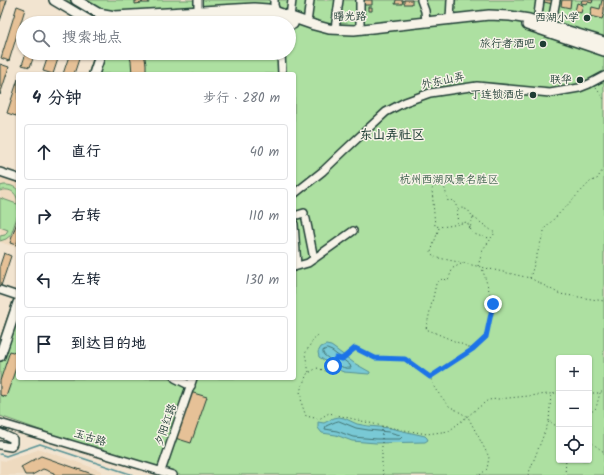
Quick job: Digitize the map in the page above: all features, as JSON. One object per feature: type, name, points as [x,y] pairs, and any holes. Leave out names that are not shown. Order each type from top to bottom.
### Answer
[{"type":"main road","points":[[54,0],[81,16]]},
{"type":"main road","name":"曙光路","points":[[76,0],[106,16]]},
{"type":"main road","name":"曙光路","points":[[141,16],[198,10],[254,8],[268,9],[275,16]]},
{"type":"main road","name":"曙光路","points":[[231,16],[254,14],[267,16]]},
{"type":"main road","name":"曙光路","points":[[296,19],[329,29],[360,30],[489,15],[510,16],[537,22],[604,42]]},
{"type":"main road","name":"曙光路","points":[[296,25],[313,31],[351,35],[490,21],[510,21],[527,25],[604,51]]},
{"type":"main road","points":[[95,72],[99,60]]},
{"type":"main road","points":[[0,356],[16,309]]},
{"type":"street","points":[[198,0],[198,10]]},
{"type":"street","points":[[274,0],[277,16]]},
{"type":"street","points":[[290,16],[292,0]]},
{"type":"street","points":[[307,23],[310,0]]},
{"type":"street","points":[[335,29],[339,0]]},
{"type":"street","points":[[360,0],[360,30]]},
{"type":"street","points":[[421,0],[425,11],[426,22]]},
{"type":"street","points":[[450,20],[451,0]]},
{"type":"street","points":[[537,22],[540,0]]},
{"type":"street","points":[[551,26],[556,0]]},
{"type":"street","points":[[281,60],[282,72]]},
{"type":"street","name":"外东山弄","points":[[296,192],[323,171],[386,112],[405,102],[430,93],[477,86],[550,93],[579,88],[604,76]]},
{"type":"street","points":[[0,172],[16,177]]},
{"type":"street","points":[[296,216],[305,216],[314,259]]},
{"type":"street","points":[[296,267],[308,263],[353,231]]},
{"type":"street","points":[[0,290],[16,295]]},
{"type":"street","points":[[179,380],[191,386]]},
{"type":"street","name":"夕阳红路","points":[[166,473],[192,380]]},
{"type":"street","name":"玉古路","points":[[0,423],[166,473]]},
{"type":"street","points":[[0,433],[13,439],[13,443],[11,447],[0,445]]},
{"type":"path","points":[[589,84],[595,88],[604,99]]},
{"type":"path","points":[[530,278],[544,228],[591,181],[597,179],[604,168]]},
{"type":"path","points":[[457,224],[458,209],[453,200],[448,201],[445,189],[442,185],[435,186],[432,189],[435,226],[452,226],[467,222],[472,233],[482,237],[491,238]]},
{"type":"path","points":[[458,209],[462,208],[468,210],[472,217],[495,233],[483,249],[478,267]]},
{"type":"path","points":[[470,228],[472,217]]},
{"type":"path","points":[[439,227],[431,252],[434,257],[530,278],[560,294],[604,301]]},
{"type":"path","points":[[463,263],[453,268],[448,280],[442,279],[436,284],[426,329],[473,349]]},
{"type":"path","points":[[430,377],[473,349],[486,337],[493,304],[482,268]]},
{"type":"path","points":[[310,372],[305,354],[311,343],[318,335]]},
{"type":"path","points":[[480,475],[487,468],[489,457],[468,417],[449,406],[435,389],[430,377],[405,359],[375,358],[355,348],[342,359],[336,358],[333,362],[335,369],[331,372],[317,368],[307,374],[300,391],[302,405],[306,416],[319,419],[329,413],[382,426],[427,434],[450,432],[468,417],[488,400],[556,392]]},
{"type":"path","points":[[592,393],[600,393],[604,390]]},
{"type":"path","points":[[528,475],[549,421],[551,393]]},
{"type":"path","points":[[592,411],[596,408],[600,393]]},
{"type":"path","points":[[549,421],[558,427]]},
{"type":"path","points":[[382,426],[382,468],[385,475]]},
{"type":"path","points":[[592,443],[604,452]]},
{"type":"path","points":[[565,475],[566,463]]},
{"type":"shaded area","points":[[0,174],[16,179],[16,247],[0,242]]},
{"type":"shaded area","points":[[40,449],[102,471],[101,475],[0,475],[0,460],[6,461]]},
{"type":"green space","name":"杭州西湖风景名胜区","points":[[66,0],[604,0],[604,475],[168,475],[0,416],[0,339],[16,292],[16,380],[296,380],[296,72],[89,72],[93,60],[296,60],[296,16],[94,16]]},
{"type":"green space","points":[[0,186],[12,186],[16,189],[16,196],[13,192],[7,190],[0,191]]},
{"type":"green space","points":[[0,198],[16,204],[16,220],[11,235],[0,241],[0,236],[5,235],[8,230],[0,227]]},
{"type":"water","points":[[326,345],[331,346],[370,373],[344,372],[319,357],[318,352],[321,347]]},
{"type":"water","points":[[339,417],[357,424],[390,428],[425,436],[428,440],[425,442],[376,443],[352,441],[336,435],[322,433],[318,428],[318,422],[324,423]]},
{"type":"building","points":[[0,0],[7,0],[0,21]]},
{"type":"building","points":[[142,0],[142,3],[135,4],[135,1]]},
{"type":"building","points":[[142,0],[148,0],[149,3],[142,3]]},
{"type":"building","points":[[363,0],[372,0],[372,5],[363,5]]},
{"type":"building","points":[[396,0],[403,0],[402,4],[395,4]]},
{"type":"building","points":[[404,0],[412,0],[412,4],[404,4]]},
{"type":"building","points":[[545,0],[554,0],[553,4],[544,2]]},
{"type":"building","points":[[562,0],[571,0],[570,8],[561,6]]},
{"type":"building","points":[[582,0],[593,0],[592,3],[588,2],[587,4],[581,3]]},
{"type":"building","points":[[602,0],[604,0],[604,13],[602,19],[590,16],[592,7],[600,9]]},
{"type":"building","points":[[577,3],[583,5],[581,13],[575,11]]},
{"type":"building","points":[[17,6],[25,9],[23,16],[16,16],[16,38],[9,61],[1,58]]},
{"type":"building","points":[[368,7],[372,7],[372,11],[368,11]]},
{"type":"building","points":[[24,60],[32,60],[30,67],[22,65]]},
{"type":"building","points":[[47,60],[58,60],[54,72],[43,71]]},
{"type":"building","points":[[68,60],[79,60],[75,72],[64,72]]},
{"type":"building","points":[[145,60],[146,72],[132,72],[131,61]]},
{"type":"building","points":[[0,64],[9,67],[0,95]]},
{"type":"building","points":[[16,85],[16,116],[7,113]]},
{"type":"building","points":[[16,225],[16,245],[10,243]]},
{"type":"building","points":[[4,253],[11,256],[0,286],[0,265]]},
{"type":"building","points":[[10,351],[16,353],[16,368],[6,397],[0,395],[0,381]]},
{"type":"building","points":[[190,392],[207,397],[191,443],[175,438]]},
{"type":"building","points":[[41,456],[95,475],[54,475],[54,473],[43,469],[32,475],[25,475],[21,467]]},
{"type":"waterway","points":[[0,454],[6,456],[40,444],[133,475]]},
{"type":"place","name":"西湖小学","points":[[587,18]]},
{"type":"place","name":"旅行者酒吧","points":[[543,44]]},
{"type":"place","name":"联华","points":[[580,80]]},
{"type":"place","name":"丁连锁酒店","points":[[533,95]]},
{"type":"district","name":"东山弄社区","points":[[392,135]]},
{"type":"route","points":[[333,366],[333,362],[336,358],[342,359],[355,348],[375,358],[405,359],[430,377],[473,349],[486,337],[493,304]]}]
